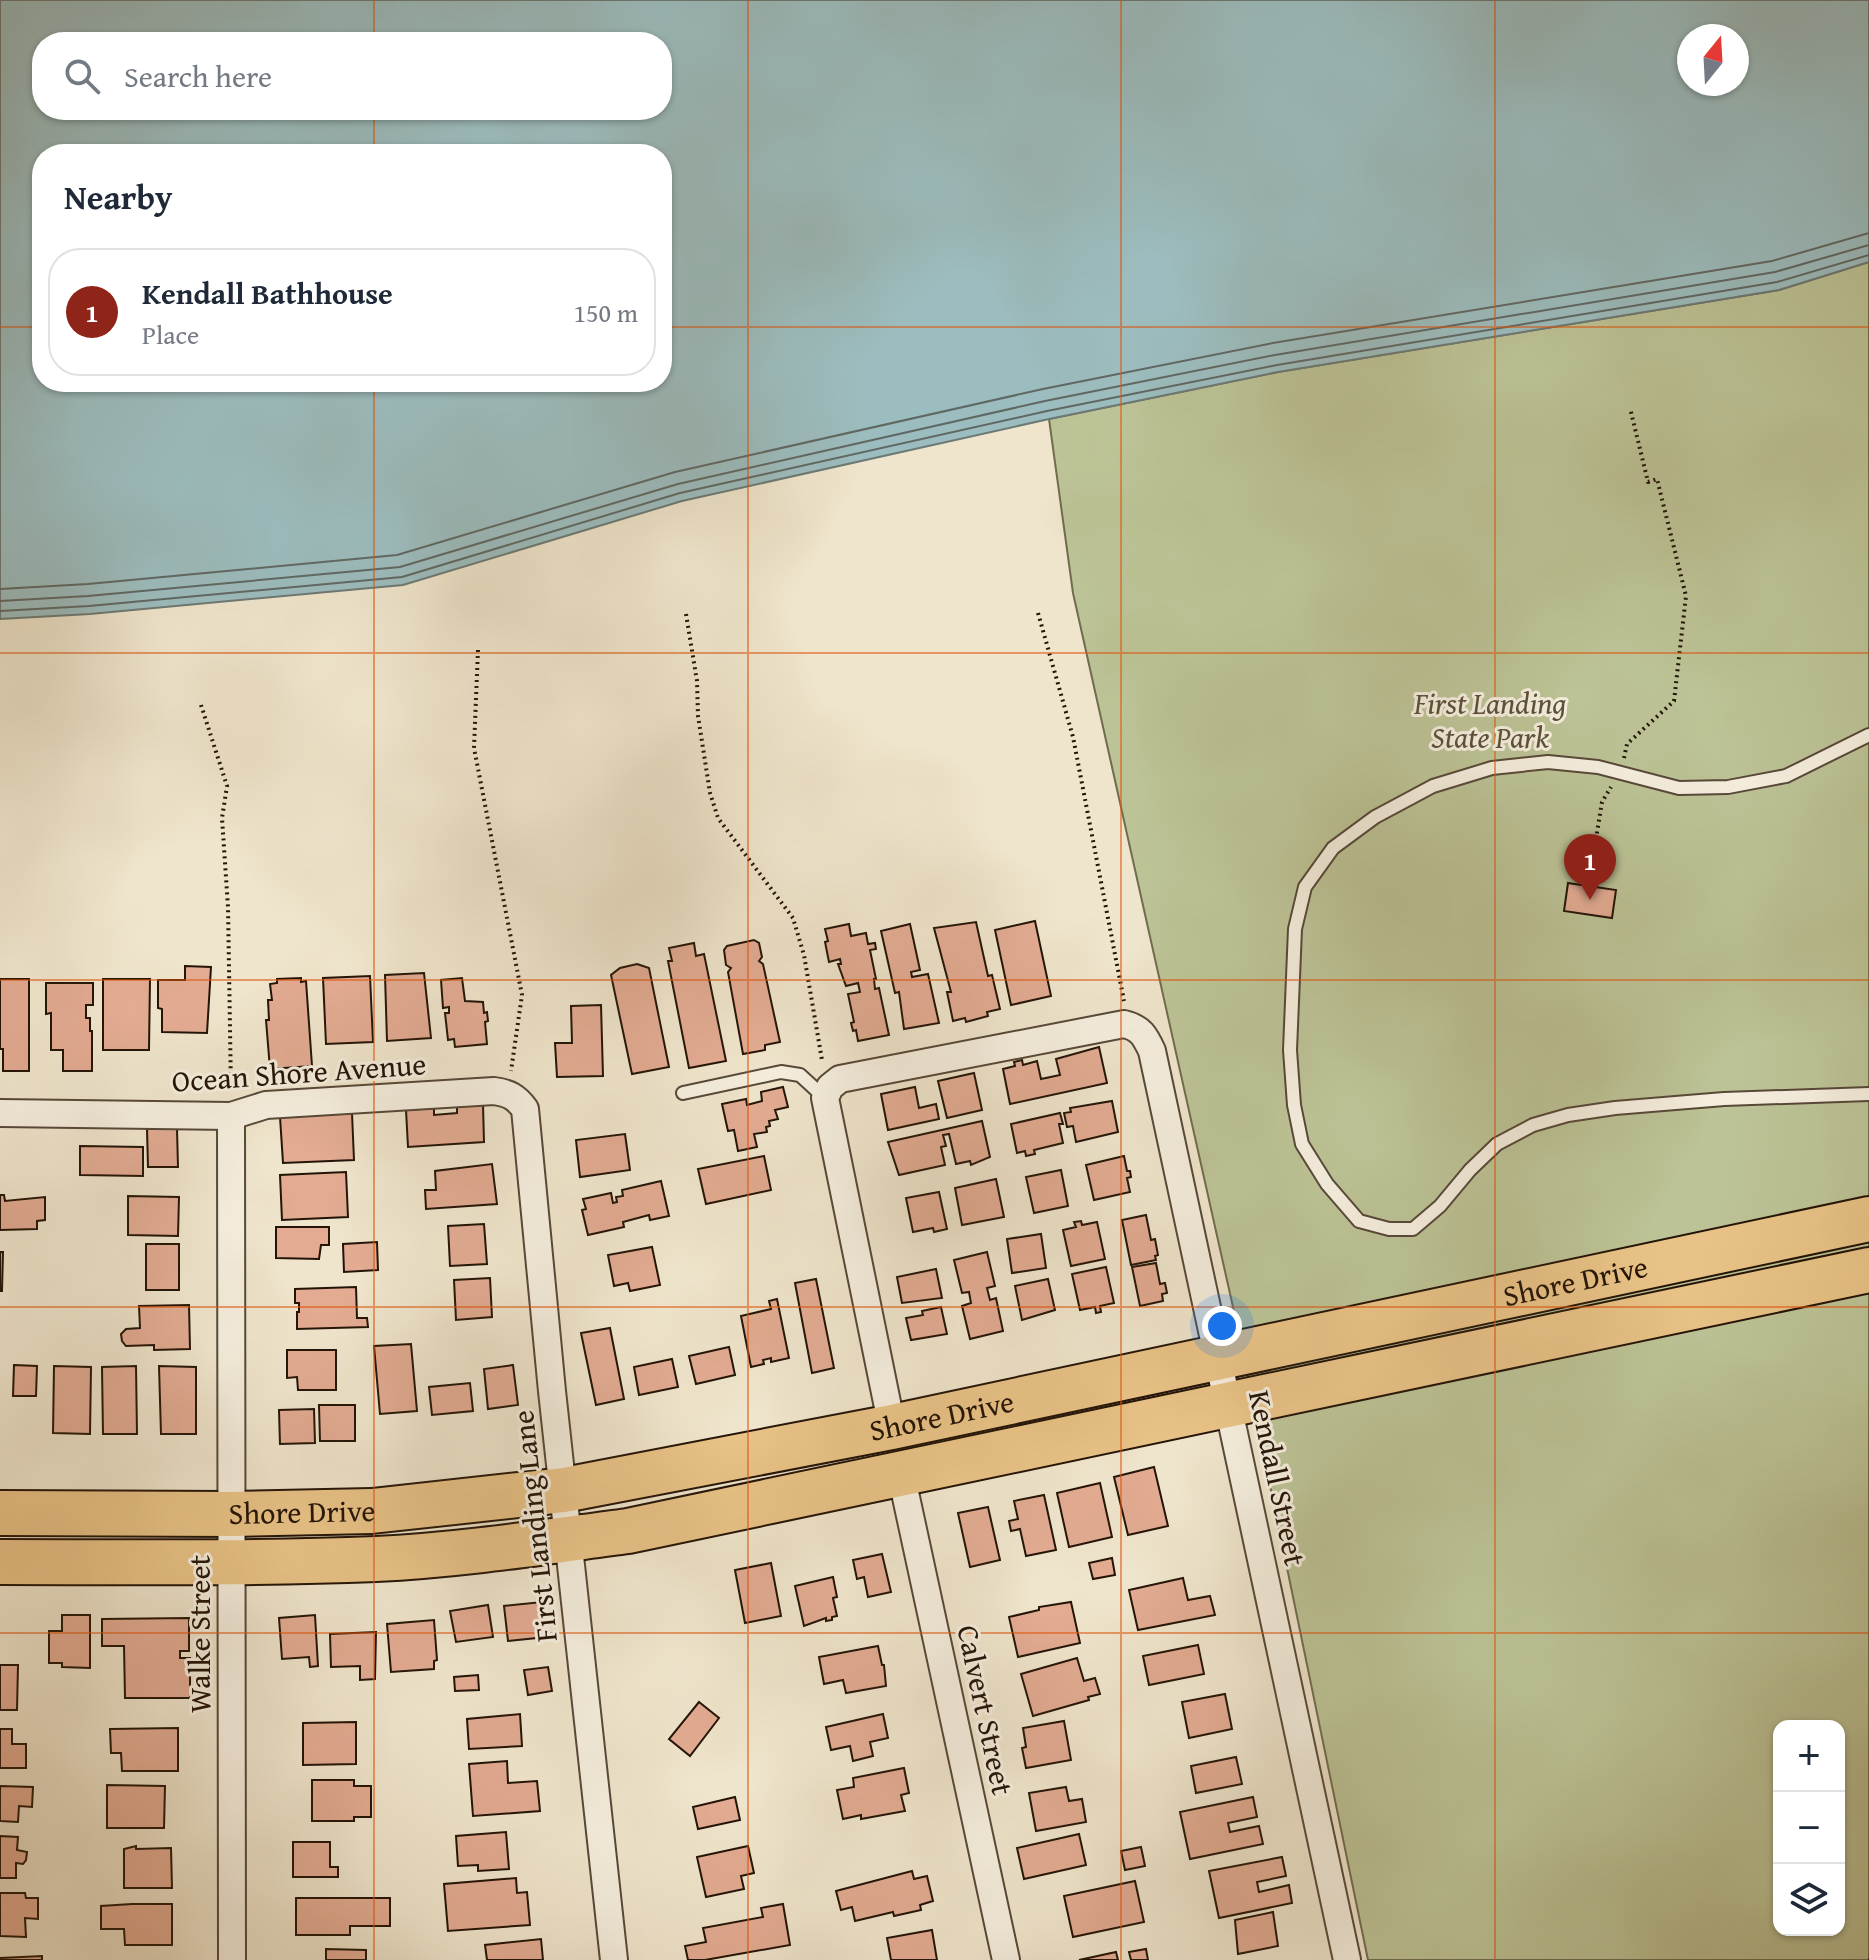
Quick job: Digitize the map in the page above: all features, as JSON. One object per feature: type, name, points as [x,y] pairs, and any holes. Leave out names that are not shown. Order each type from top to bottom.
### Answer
[{"type":"highway","name":"Shore Drive","points":[[0,1513],[372,1511],[564,1490],[892,1427],[1869,1219]]},
{"type":"highway","name":"Shore Drive","points":[[0,1562],[232,1563],[391,1558],[478,1551],[628,1531],[1869,1270]]},
{"type":"street","points":[[892,1427],[825,1098],[830,1087],[840,1079],[1124,1024]]},
{"type":"street","name":"Kendall Street","points":[[1124,1024],[1136,1027],[1145,1035],[1152,1051],[1347,1960]]},
{"type":"street","name":"Ocean Shore Avenue","points":[[0,1113],[231,1116],[266,1105],[494,1091],[507,1093]]},
{"type":"street","name":"First Landing Lane","points":[[507,1093],[517,1098],[525,1109],[528,1128],[552,1391],[614,1960]]},
{"type":"street","name":"Walke Street","points":[[231,1116],[232,1960]]},
{"type":"street","name":"Calvert Street","points":[[901,1474],[1006,1960]]},
{"type":"lane","points":[[1869,735],[1786,776],[1728,787],[1679,788],[1621,772],[1548,762],[1492,768],[1433,786],[1375,817],[1333,848],[1305,887],[1295,929],[1290,1050],[1294,1105],[1302,1144],[1327,1184],[1359,1221],[1389,1229],[1413,1229],[1440,1206],[1497,1144],[1533,1125],[1568,1115],[1724,1099],[1869,1094]]},
{"type":"lane","points":[[683,1093],[781,1072],[800,1075],[825,1098]]},
{"type":"path","points":[[1625,755],[1627,744],[1674,701],[1686,596],[1657,479],[1648,482],[1630,408]]},
{"type":"path","points":[[1038,613],[1073,737],[1126,1008],[1124,1024]]},
{"type":"path","points":[[686,614],[710,793],[718,818],[793,918],[804,955],[824,1073],[825,1098]]},
{"type":"path","points":[[478,650],[474,748],[522,995],[507,1093]]},
{"type":"path","points":[[201,705],[227,786],[222,818],[228,907],[231,1116]]},
{"type":"path","points":[[1591,869],[1602,802],[1621,772]]},
{"type":"green space","name":"First Landing State Park","points":[[1869,262],[1869,1960],[1368,1960],[1235,1316],[1073,593],[1049,419],[1278,372],[1779,290]]},
{"type":"water","points":[[0,0],[1869,0],[1869,262],[1779,290],[1278,372],[1049,419],[682,501],[403,585],[90,614],[0,619]]},
{"type":"building","points":[[1568,883],[1616,890],[1612,918],[1564,911]]},
{"type":"building","points":[[1035,921],[1051,996],[1011,1005],[995,930]]},
{"type":"building","points":[[976,922],[988,976],[992,975],[1000,1009],[966,1022],[965,1018],[953,1021],[947,992],[951,992],[934,928]]},
{"type":"building","points":[[849,924],[851,936],[866,933],[868,944],[875,943],[876,949],[870,950],[875,989],[879,988],[889,1035],[858,1041],[856,1030],[853,1031],[848,994],[860,992],[858,983],[846,986],[838,964],[841,964],[840,959],[829,962],[825,942],[828,941],[825,929]]},
{"type":"building","points":[[910,924],[920,970],[911,972],[912,977],[928,974],[939,1023],[904,1029],[899,992],[895,993],[881,931]]},
{"type":"building","points":[[754,940],[759,943],[762,957],[759,961],[763,964],[780,1042],[765,1045],[765,1050],[743,1054],[728,972],[731,968],[726,965],[724,950],[727,946]]},
{"type":"building","points":[[694,943],[696,956],[704,954],[726,1061],[689,1068],[668,961],[672,961],[669,948]]},
{"type":"building","points":[[637,964],[649,968],[669,1067],[632,1074],[611,975],[620,968]]},
{"type":"building","points":[[185,966],[211,967],[207,1033],[162,1032],[158,980],[185,980]]},
{"type":"building","points":[[424,973],[431,1038],[387,1041],[385,975]]},
{"type":"building","points":[[370,976],[373,1042],[326,1044],[323,978]]},
{"type":"building","points":[[301,978],[301,982],[306,981],[312,1066],[270,1069],[266,1020],[269,1020],[268,1000],[272,1000],[270,984],[277,983],[277,979]]},
{"type":"building","points":[[462,978],[465,1001],[483,1002],[484,1013],[487,1012],[487,1044],[455,1047],[454,1039],[448,1040],[445,1013],[449,1013],[449,1007],[443,1008],[441,980]]},
{"type":"building","points":[[0,979],[29,979],[29,1071],[3,1071]]},
{"type":"building","points":[[103,979],[150,979],[149,1050],[103,1050]]},
{"type":"building","points":[[46,983],[93,983],[93,1005],[86,1005],[86,1018],[90,1018],[92,1031],[92,1071],[63,1071],[63,1050],[51,1050],[51,1013],[46,1014]]},
{"type":"building","points":[[601,1005],[603,1076],[557,1077],[555,1043],[572,1043],[571,1006]]},
{"type":"building","points":[[1099,1047],[1107,1083],[1010,1104],[1003,1069],[1015,1066],[1014,1062],[1022,1060],[1023,1065],[1037,1061],[1041,1079],[1060,1075],[1056,1059]]},
{"type":"building","points":[[974,1073],[982,1110],[947,1118],[938,1081]]},
{"type":"building","points":[[783,1087],[788,1107],[775,1110],[778,1119],[769,1121],[767,1132],[754,1134],[757,1147],[738,1151],[734,1130],[728,1131],[722,1104],[746,1099],[747,1105],[762,1101],[761,1092]]},
{"type":"building","points":[[915,1087],[919,1108],[936,1104],[939,1119],[888,1130],[881,1094]]},
{"type":"building","points":[[1112,1101],[1118,1132],[1076,1142],[1073,1126],[1067,1127],[1064,1113],[1071,1112],[1070,1108]]},
{"type":"building","points":[[483,1104],[484,1142],[408,1147],[406,1110],[434,1108],[434,1115],[457,1113],[457,1106]]},
{"type":"building","points":[[352,1113],[354,1160],[283,1163],[280,1117]]},
{"type":"building","points":[[1060,1113],[1063,1143],[1034,1150],[1035,1154],[1026,1156],[1025,1151],[1017,1153],[1011,1124]]},
{"type":"building","points":[[982,1121],[990,1157],[971,1165],[970,1161],[956,1164],[949,1134],[943,1135],[946,1146],[941,1147],[945,1165],[899,1175],[888,1142]]},
{"type":"building","points":[[147,1129],[177,1129],[178,1167],[148,1167]]},
{"type":"building","points":[[625,1134],[630,1170],[580,1177],[576,1140]]},
{"type":"building","points":[[80,1146],[143,1147],[143,1176],[80,1175]]},
{"type":"building","points":[[764,1156],[771,1190],[706,1204],[698,1169]]},
{"type":"building","points":[[1124,1156],[1131,1177],[1127,1178],[1130,1192],[1094,1200],[1086,1165]]},
{"type":"building","points":[[492,1164],[497,1204],[426,1209],[425,1190],[436,1190],[435,1171]]},
{"type":"building","points":[[1061,1170],[1068,1206],[1034,1213],[1026,1177]]},
{"type":"building","points":[[346,1172],[348,1217],[282,1220],[280,1175]]},
{"type":"building","points":[[996,1179],[1004,1217],[962,1225],[955,1188]]},
{"type":"building","points":[[661,1181],[669,1216],[650,1220],[649,1215],[623,1222],[624,1227],[588,1235],[582,1210],[586,1209],[583,1199],[611,1193],[613,1203],[617,1202],[616,1197],[623,1196],[622,1190]]},
{"type":"building","points":[[939,1192],[947,1229],[913,1232],[906,1198]]},
{"type":"building","points":[[0,1195],[4,1195],[5,1201],[45,1197],[45,1220],[37,1221],[37,1229],[0,1230]]},
{"type":"building","points":[[128,1196],[179,1197],[178,1236],[128,1235]]},
{"type":"building","points":[[1146,1215],[1158,1255],[1155,1256],[1156,1260],[1131,1265],[1122,1220]]},
{"type":"building","points":[[1081,1221],[1082,1225],[1097,1222],[1105,1259],[1071,1266],[1063,1230],[1076,1227],[1074,1222]]},
{"type":"building","points":[[484,1224],[487,1264],[450,1266],[448,1226]]},
{"type":"building","points":[[276,1227],[329,1227],[329,1245],[321,1245],[319,1259],[276,1258]]},
{"type":"building","points":[[1041,1234],[1046,1268],[1012,1273],[1007,1239]]},
{"type":"building","points":[[377,1242],[378,1270],[344,1272],[343,1244]]},
{"type":"building","points":[[146,1244],[179,1244],[179,1290],[146,1290]]},
{"type":"building","points":[[652,1247],[660,1285],[630,1291],[628,1283],[614,1286],[608,1255]]},
{"type":"building","points":[[0,1252],[3,1252],[2,1291],[0,1291]]},
{"type":"building","points":[[987,1252],[995,1286],[987,1288],[990,1300],[996,1298],[1003,1331],[970,1339],[962,1306],[971,1303],[969,1292],[962,1293],[954,1260]]},
{"type":"building","points":[[1156,1263],[1160,1284],[1165,1283],[1167,1293],[1162,1294],[1163,1301],[1140,1306],[1132,1267]]},
{"type":"building","points":[[1106,1267],[1114,1303],[1100,1306],[1101,1312],[1096,1313],[1095,1307],[1080,1310],[1072,1274]]},
{"type":"building","points":[[936,1269],[942,1298],[902,1303],[897,1277]]},
{"type":"building","points":[[490,1278],[492,1317],[456,1320],[454,1280]]},
{"type":"building","points":[[816,1279],[834,1368],[812,1373],[795,1283]]},
{"type":"building","points":[[1048,1279],[1055,1310],[1022,1320],[1015,1286]]},
{"type":"building","points":[[356,1287],[357,1318],[367,1318],[368,1327],[297,1329],[299,1303],[295,1303],[295,1289]]},
{"type":"building","points":[[777,1299],[789,1358],[771,1362],[771,1358],[763,1360],[764,1364],[751,1367],[741,1316],[771,1309],[769,1301]]},
{"type":"building","points":[[189,1305],[190,1349],[154,1350],[154,1345],[126,1346],[122,1341],[121,1334],[126,1329],[140,1328],[139,1306]]},
{"type":"building","points":[[941,1307],[947,1334],[911,1340],[906,1318]]},
{"type":"building","points":[[610,1328],[624,1399],[596,1405],[581,1333]]},
{"type":"building","points":[[411,1344],[417,1411],[380,1414],[374,1346]]},
{"type":"building","points":[[729,1347],[735,1375],[696,1384],[689,1356]]},
{"type":"building","points":[[287,1350],[336,1350],[336,1390],[298,1390],[297,1377],[287,1378]]},
{"type":"building","points":[[672,1359],[678,1387],[639,1395],[634,1367]]},
{"type":"building","points":[[14,1365],[37,1366],[36,1396],[13,1396]]},
{"type":"building","points":[[513,1365],[518,1405],[488,1409],[484,1369]]},
{"type":"building","points":[[54,1366],[91,1367],[90,1434],[53,1433]]},
{"type":"building","points":[[136,1366],[137,1434],[103,1434],[102,1367]]},
{"type":"building","points":[[159,1366],[196,1367],[196,1434],[161,1434]]},
{"type":"building","points":[[470,1383],[473,1411],[432,1415],[429,1387]]},
{"type":"building","points":[[319,1405],[355,1405],[355,1441],[320,1441]]},
{"type":"building","points":[[314,1409],[315,1443],[280,1444],[279,1410]]},
{"type":"building","points":[[1154,1467],[1168,1526],[1128,1535],[1114,1477]]},
{"type":"building","points":[[1100,1483],[1112,1537],[1069,1547],[1057,1493]]},
{"type":"building","points":[[1044,1495],[1056,1550],[1026,1556],[1020,1529],[1011,1531],[1009,1521],[1018,1519],[1014,1501]]},
{"type":"building","points":[[988,1507],[1000,1560],[970,1567],[958,1513]]},
{"type":"building","points":[[882,1554],[891,1592],[868,1597],[864,1577],[857,1579],[853,1560]]},
{"type":"building","points":[[1112,1558],[1115,1575],[1093,1579],[1089,1563]]},
{"type":"building","points":[[771,1563],[781,1616],[745,1623],[735,1570]]},
{"type":"building","points":[[833,1577],[837,1616],[804,1626],[795,1586]]},
{"type":"building","points":[[1183,1578],[1188,1600],[1210,1596],[1215,1615],[1138,1630],[1129,1590]]},
{"type":"building","points":[[542,1602],[546,1637],[508,1641],[504,1606]]},
{"type":"building","points":[[1071,1602],[1080,1643],[1018,1657],[1009,1617],[1039,1610],[1039,1607]]},
{"type":"building","points":[[488,1605],[493,1637],[456,1642],[450,1611]]},
{"type":"building","points":[[62,1615],[90,1615],[90,1668],[49,1663],[49,1631],[62,1631]]},
{"type":"building","points":[[315,1615],[318,1666],[310,1667],[309,1657],[282,1659],[279,1618]]},
{"type":"building","points":[[189,1618],[189,1651],[180,1651],[180,1658],[190,1658],[190,1698],[125,1698],[124,1646],[102,1646],[102,1619]]},
{"type":"building","points":[[434,1620],[437,1660],[434,1661],[434,1669],[391,1672],[387,1624]]},
{"type":"building","points":[[376,1632],[375,1679],[360,1680],[360,1666],[331,1667],[330,1634]]},
{"type":"building","points":[[1198,1645],[1204,1674],[1149,1685],[1143,1656]]},
{"type":"building","points":[[878,1646],[886,1686],[846,1693],[843,1680],[824,1684],[819,1657]]},
{"type":"building","points":[[1077,1658],[1084,1681],[1095,1678],[1100,1694],[1033,1716],[1021,1674]]},
{"type":"building","points":[[0,1665],[18,1665],[17,1710],[0,1710]]},
{"type":"building","points":[[548,1667],[552,1691],[528,1695],[524,1670]]},
{"type":"building","points":[[478,1675],[479,1690],[455,1691],[454,1677]]},
{"type":"building","points":[[1225,1694],[1232,1729],[1189,1738],[1182,1702]]},
{"type":"building","points":[[699,1702],[719,1718],[690,1756],[669,1739]]},
{"type":"building","points":[[520,1714],[522,1746],[469,1749],[467,1719]]},
{"type":"building","points":[[883,1714],[888,1738],[870,1742],[873,1756],[853,1761],[850,1746],[831,1750],[826,1727]]},
{"type":"building","points":[[1064,1721],[1071,1760],[1026,1768],[1022,1748],[1026,1747],[1023,1728]]},
{"type":"building","points":[[356,1722],[356,1764],[303,1765],[303,1723]]},
{"type":"building","points":[[178,1728],[178,1771],[122,1771],[121,1753],[111,1753],[110,1729]]},
{"type":"building","points":[[0,1729],[12,1729],[12,1744],[26,1744],[26,1768],[0,1768]]},
{"type":"building","points":[[1236,1757],[1242,1784],[1196,1793],[1191,1766]]},
{"type":"building","points":[[507,1761],[508,1783],[537,1781],[540,1811],[473,1816],[469,1764]]},
{"type":"building","points":[[904,1768],[909,1793],[901,1795],[905,1811],[843,1819],[837,1790],[854,1787],[853,1778]]},
{"type":"building","points":[[312,1780],[354,1780],[354,1786],[371,1786],[371,1817],[354,1817],[354,1821],[312,1821]]},
{"type":"building","points":[[107,1785],[165,1786],[164,1828],[107,1828]]},
{"type":"building","points":[[0,1786],[33,1787],[32,1807],[19,1806],[18,1822],[0,1821]]},
{"type":"building","points":[[1066,1787],[1069,1801],[1082,1799],[1086,1822],[1036,1831],[1029,1793]]},
{"type":"building","points":[[735,1797],[740,1820],[698,1829],[693,1807]]},
{"type":"building","points":[[1253,1797],[1257,1817],[1228,1823],[1230,1832],[1259,1826],[1263,1844],[1190,1859],[1180,1812]]},
{"type":"building","points":[[506,1832],[509,1869],[478,1871],[478,1865],[458,1866],[456,1836]]},
{"type":"building","points":[[1079,1834],[1086,1865],[1024,1879],[1017,1848]]},
{"type":"building","points":[[0,1836],[18,1837],[17,1850],[27,1852],[23,1864],[16,1863],[16,1878],[0,1878]]},
{"type":"building","points":[[293,1842],[330,1842],[330,1867],[338,1867],[338,1877],[293,1877]]},
{"type":"building","points":[[136,1846],[136,1849],[171,1848],[172,1888],[124,1888],[124,1849]]},
{"type":"building","points":[[748,1846],[754,1873],[741,1876],[744,1889],[706,1897],[697,1857]]},
{"type":"building","points":[[1141,1847],[1145,1866],[1125,1870],[1121,1851]]},
{"type":"building","points":[[1282,1857],[1286,1876],[1257,1882],[1259,1892],[1289,1885],[1292,1903],[1219,1918],[1209,1871]]},
{"type":"building","points":[[912,1871],[914,1879],[927,1876],[933,1901],[920,1905],[921,1910],[894,1916],[893,1912],[855,1921],[852,1907],[841,1910],[836,1891]]},
{"type":"building","points":[[516,1878],[517,1893],[527,1892],[530,1925],[448,1931],[444,1884]]},
{"type":"building","points":[[1135,1881],[1144,1922],[1073,1937],[1064,1896]]},
{"type":"building","points":[[0,1893],[25,1893],[26,1898],[38,1898],[38,1919],[25,1918],[26,1937],[0,1936]]},
{"type":"building","points":[[296,1898],[390,1898],[390,1926],[350,1926],[350,1935],[296,1935]]},
{"type":"building","points":[[172,1904],[172,1945],[125,1945],[124,1929],[101,1929],[101,1906]]},
{"type":"building","points":[[783,1904],[790,1945],[705,1960],[688,1960],[685,1946],[706,1942],[703,1928],[763,1917],[761,1908]]},
{"type":"building","points":[[1273,1912],[1278,1946],[1238,1954],[1235,1920]]},
{"type":"building","points":[[932,1930],[937,1960],[891,1960],[887,1938]]},
{"type":"building","points":[[541,1939],[543,1960],[487,1960],[485,1945]]},
{"type":"building","points":[[326,1949],[366,1950],[366,1960],[326,1960]]},
{"type":"building","points":[[1146,1949],[1148,1960],[1131,1960],[1129,1952]]},
{"type":"building","points":[[1116,1952],[1118,1960],[1079,1960]]},
{"type":"building","points":[[42,1956],[42,1960],[0,1960],[0,1958]]},
{"type":"place","name":"Kendall Bathhouse","points":[[1590,900]]}]
